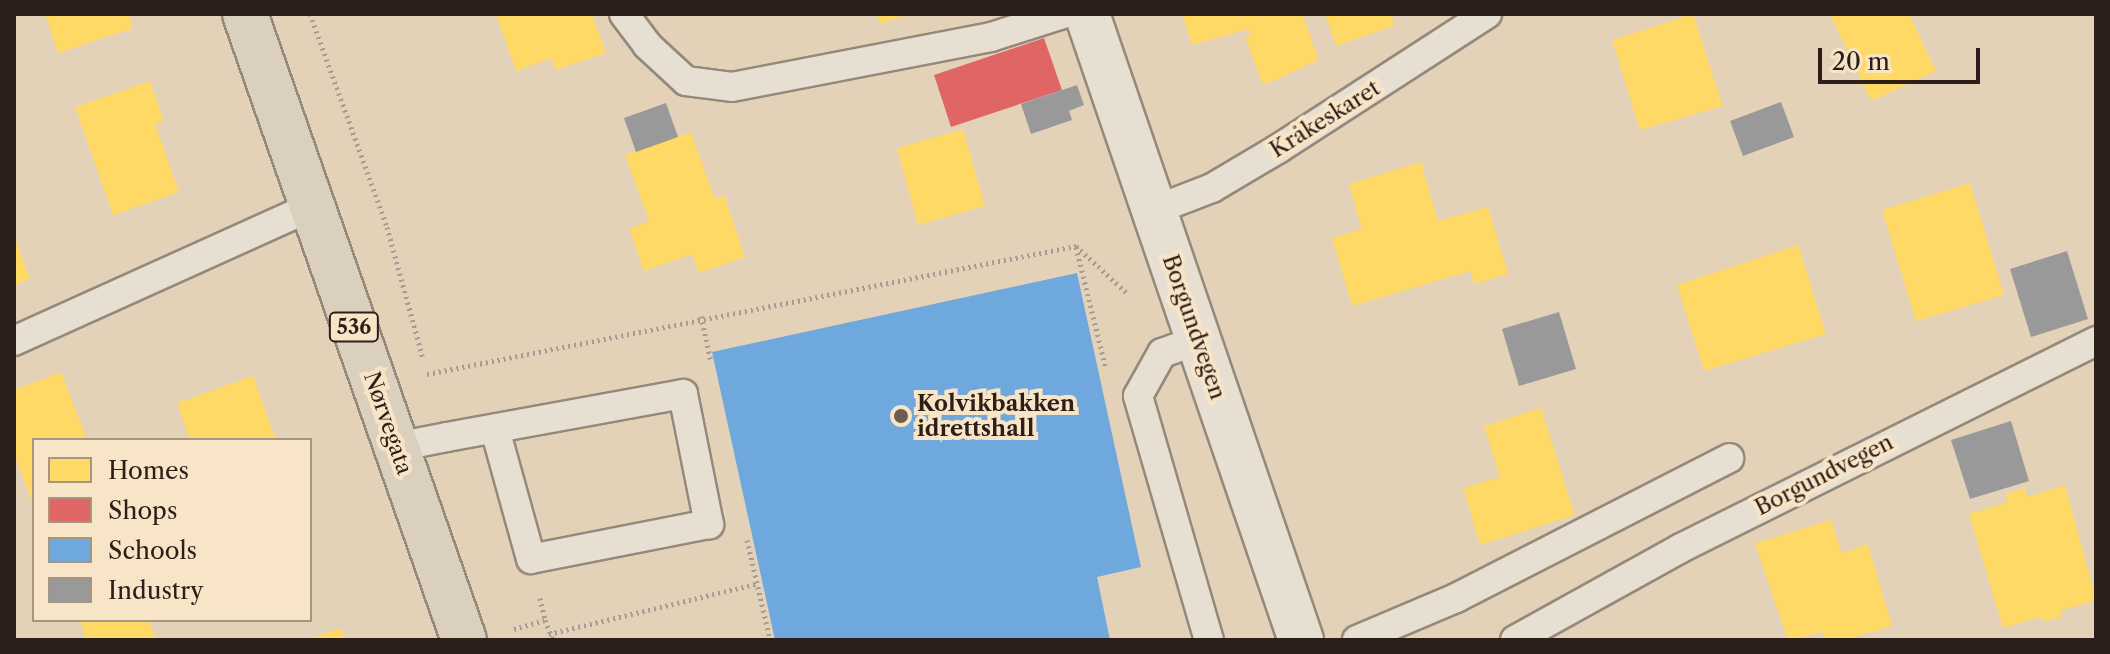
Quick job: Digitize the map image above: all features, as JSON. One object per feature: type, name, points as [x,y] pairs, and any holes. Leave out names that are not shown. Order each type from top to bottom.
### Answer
[{"type":"main road","name":"Nørvegata","points":[[245,14],[464,640]]},
{"type":"street","name":"Borgundvegen","points":[[1087,14],[1301,640]]},
{"type":"lane","points":[[624,14],[647,45],[686,81],[732,87],[991,37],[1063,14]]},
{"type":"lane","name":"Kråkeskaret","points":[[1155,210],[1212,188],[1487,14]]},
{"type":"lane","points":[[14,341],[313,206]]},
{"type":"lane","points":[[1198,340],[1162,353],[1138,396],[1209,640]]},
{"type":"lane","name":"Borgundvegen","points":[[1515,640],[1681,548],[1965,403],[2096,341]]},
{"type":"lane","points":[[396,447],[683,394],[709,524],[531,559],[495,429]]},
{"type":"lane","points":[[1357,640],[1456,598],[1729,458]]},
{"type":"path","points":[[310,14],[387,227],[447,437]]},
{"type":"path","points":[[427,374],[1076,246]]},
{"type":"path","points":[[1076,246],[1136,301]]},
{"type":"path","points":[[1076,246],[1106,369]]},
{"type":"path","points":[[514,629],[545,620],[551,637],[756,584],[770,640]]},
{"type":"path","points":[[509,616],[518,640]]},
{"type":"building: Homes","points":[[45,14],[128,14],[133,28],[58,53]]},
{"type":"building: Homes","points":[[496,14],[592,14],[606,53],[556,70],[552,58],[516,71]]},
{"type":"building: Homes","points":[[877,14],[909,14],[880,24]]},
{"type":"building: Homes","points":[[1182,14],[1302,14],[1319,60],[1263,85],[1245,37],[1251,35],[1249,29],[1192,45]]},
{"type":"building: Homes","points":[[1325,14],[1391,14],[1395,25],[1336,46]]},
{"type":"building: Homes","points":[[1693,14],[1723,106],[1640,130],[1612,40]]},
{"type":"building: Homes","points":[[1830,14],[1909,14],[1936,71],[1871,101]]},
{"type":"building: Homes","points":[[150,81],[164,121],[155,124],[179,192],[113,215],[75,107]]},
{"type":"building: Homes","points":[[963,129],[985,206],[918,225],[897,148]]},
{"type":"building: Homes","points":[[691,132],[715,199],[724,195],[745,257],[699,273],[692,254],[644,271],[629,229],[649,221],[625,155]]},
{"type":"building: Homes","points":[[1421,162],[1438,221],[1488,207],[1508,274],[1474,284],[1470,271],[1352,306],[1332,238],[1362,229],[1349,184]]},
{"type":"building: Homes","points":[[1970,183],[2004,295],[1916,321],[1882,210]]},
{"type":"building: Homes","points":[[14,235],[30,279],[14,285]]},
{"type":"building: Homes","points":[[1798,245],[1826,334],[1704,371],[1677,285]]},
{"type":"building: Homes","points":[[61,372],[86,438],[32,438],[32,502],[14,454],[14,390]]},
{"type":"building: Homes","points":[[253,376],[275,438],[189,438],[177,403]]},
{"type":"building: Homes","points":[[1541,408],[1575,515],[1480,545],[1463,488],[1500,477],[1484,426]]},
{"type":"building: Homes","points":[[2065,485],[2096,600],[2060,611],[2062,617],[2043,622],[2042,616],[2003,628],[1969,514],[2008,502],[2005,494],[2025,488],[2027,497]]},
{"type":"building: Homes","points":[[1831,520],[1842,553],[1868,544],[1892,626],[1845,640],[1825,640],[1823,632],[1788,640],[1755,543]]},
{"type":"building: Homes","points":[[80,622],[150,622],[156,640],[87,640]]},
{"type":"building: Homes","points":[[340,628],[345,640],[307,640]]},
{"type":"building: Shops","points":[[1044,38],[1062,90],[951,127],[934,75]]},
{"type":"building: Schools","points":[[1077,273],[1141,567],[1097,577],[1110,640],[775,640],[712,352]]},
{"type":"building: Industry","points":[[1077,85],[1084,105],[1069,111],[1072,120],[1031,134],[1021,104]]},
{"type":"building: Industry","points":[[1781,102],[1794,137],[1743,156],[1730,121]]},
{"type":"building: Industry","points":[[666,103],[678,137],[636,152],[624,118]]},
{"type":"building: Industry","points":[[2067,251],[2088,319],[2031,337],[2010,269]]},
{"type":"building: Industry","points":[[1559,312],[1576,369],[1519,386],[1502,329]]},
{"type":"building: Industry","points":[[2011,421],[2029,481],[1970,499],[1951,440]]},
{"type":"place","name":"Kolvikbakken idrettshall","points":[[901,416]]}]
